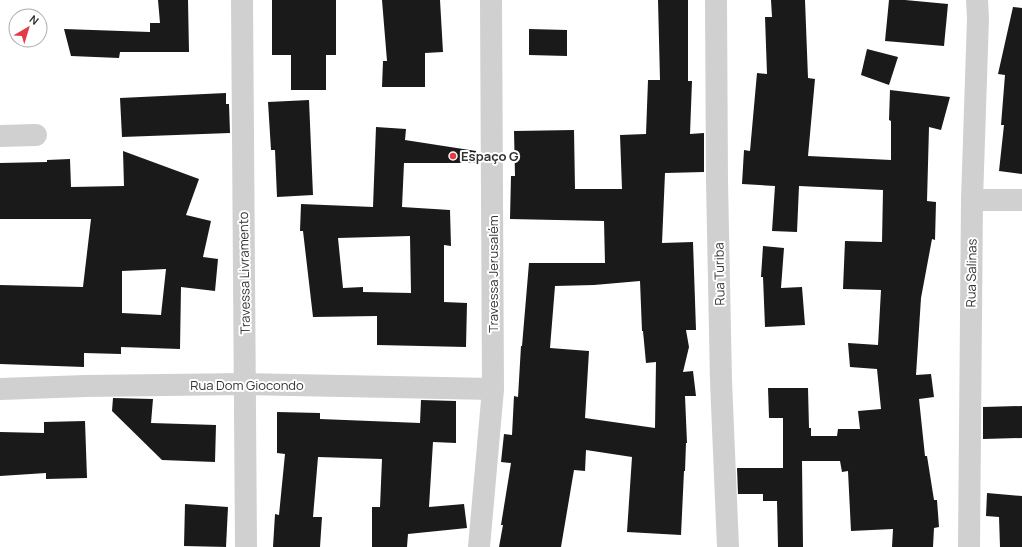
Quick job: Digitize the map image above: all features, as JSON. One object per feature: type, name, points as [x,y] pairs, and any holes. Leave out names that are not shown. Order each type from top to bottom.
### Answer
[{"type":"street","name":"Travessa Livramento","points":[[242,0],[246,547]]},
{"type":"street","name":"Travessa Jerusalém","points":[[479,547],[493,389],[491,0]]},
{"type":"street","name":"Rua Turiba","points":[[716,0],[717,196],[721,381],[728,547]]},
{"type":"street","name":"Rua Salinas","points":[[969,547],[972,200],[978,18],[977,0]]},
{"type":"street","points":[[0,136],[36,135]]},
{"type":"street","points":[[972,200],[1022,200]]},
{"type":"street","name":"Rua Dom Giocondo","points":[[0,389],[85,386],[245,384],[493,389]]},
{"type":"building","points":[[158,0],[188,0],[189,52],[120,52],[119,58],[71,56],[64,29],[150,32],[150,23],[160,23]]},
{"type":"building","points":[[272,0],[336,0],[336,55],[326,55],[326,90],[291,90],[291,55],[272,55]]},
{"type":"building","points":[[382,0],[440,0],[443,52],[425,53],[425,87],[382,87],[383,61],[387,61]]},
{"type":"building","points":[[658,0],[688,0],[688,81],[692,81],[690,134],[704,133],[704,172],[665,173],[662,243],[693,242],[696,330],[686,330],[689,347],[683,372],[693,371],[696,396],[685,396],[687,443],[681,535],[627,532],[632,457],[586,450],[585,471],[574,470],[561,547],[499,547],[511,463],[501,462],[504,434],[512,435],[514,396],[518,397],[529,263],[605,263],[604,221],[510,219],[511,176],[515,176],[514,131],[574,130],[575,189],[622,189],[620,135],[646,134],[648,80],[660,80]],"holes":[[[640,281],[642,331],[646,363],[656,362],[655,428],[585,418],[589,351],[550,348],[555,286],[594,285]]]},
{"type":"building","points":[[771,0],[805,0],[808,78],[815,79],[808,156],[891,160],[891,121],[889,120],[890,90],[950,97],[941,130],[929,127],[927,201],[936,202],[935,240],[932,239],[921,298],[916,375],[931,374],[934,397],[919,399],[925,456],[927,456],[934,500],[937,500],[939,527],[934,528],[933,547],[892,547],[893,529],[851,531],[848,471],[842,472],[840,461],[802,461],[803,547],[778,547],[777,501],[763,501],[763,494],[738,494],[737,468],[783,468],[783,418],[769,418],[768,388],[808,388],[809,428],[811,428],[811,436],[837,436],[838,429],[860,429],[858,411],[881,409],[877,369],[850,367],[848,343],[878,345],[881,290],[843,289],[845,241],[882,242],[883,190],[799,186],[797,232],[772,231],[775,186],[742,184],[744,150],[750,151],[757,73],[767,74],[765,17],[772,17]]},
{"type":"building","points":[[889,0],[948,4],[944,46],[885,41]]},
{"type":"building","points":[[1013,7],[1022,8],[1022,174],[999,171],[1004,125],[1001,125],[1005,75],[998,74]]},
{"type":"building","points":[[529,29],[567,30],[567,56],[529,55]]},
{"type":"building","points":[[867,49],[898,57],[889,85],[861,75]]},
{"type":"building","points":[[226,93],[226,104],[229,104],[230,133],[122,137],[120,98]]},
{"type":"building","points":[[309,100],[313,195],[277,197],[275,150],[271,150],[268,102]]},
{"type":"building","points":[[376,127],[406,129],[405,140],[476,151],[475,163],[404,163],[402,207],[450,210],[451,246],[444,245],[444,302],[467,303],[466,347],[377,345],[377,316],[313,317],[303,231],[300,231],[301,204],[373,207]],"holes":[[[410,236],[411,293],[363,292],[363,287],[343,288],[338,238]]]},
{"type":"building","points":[[123,151],[199,179],[186,215],[211,221],[203,257],[218,259],[215,291],[181,287],[180,349],[121,347],[121,354],[84,353],[84,367],[0,364],[0,285],[83,287],[91,219],[0,219],[0,163],[47,162],[47,160],[70,159],[71,187],[124,186]],"holes":[[[166,269],[161,315],[122,313],[122,271]]]},
{"type":"building","points":[[763,246],[784,248],[781,288],[802,287],[805,325],[765,327],[763,277],[761,277]]},
{"type":"building","points":[[113,398],[153,399],[151,423],[216,425],[215,462],[162,460],[112,411]]},
{"type":"building","points":[[421,400],[456,401],[456,443],[433,442],[429,507],[464,504],[467,528],[408,534],[407,547],[372,547],[372,507],[380,507],[382,459],[318,457],[313,517],[322,517],[320,547],[273,547],[275,514],[279,515],[285,454],[277,453],[277,412],[320,413],[320,419],[420,423]]},
{"type":"building","points":[[1022,406],[1022,438],[983,439],[983,407]]},
{"type":"building","points":[[85,421],[87,478],[46,479],[46,473],[0,476],[0,432],[44,433],[44,422]]},
{"type":"building","points":[[987,493],[1022,496],[1022,547],[1000,547],[999,517],[986,516]]},
{"type":"building","points":[[185,504],[228,507],[226,547],[184,546]]},
{"type":"place","name":"Espaço G","points":[[453,156]]}]
